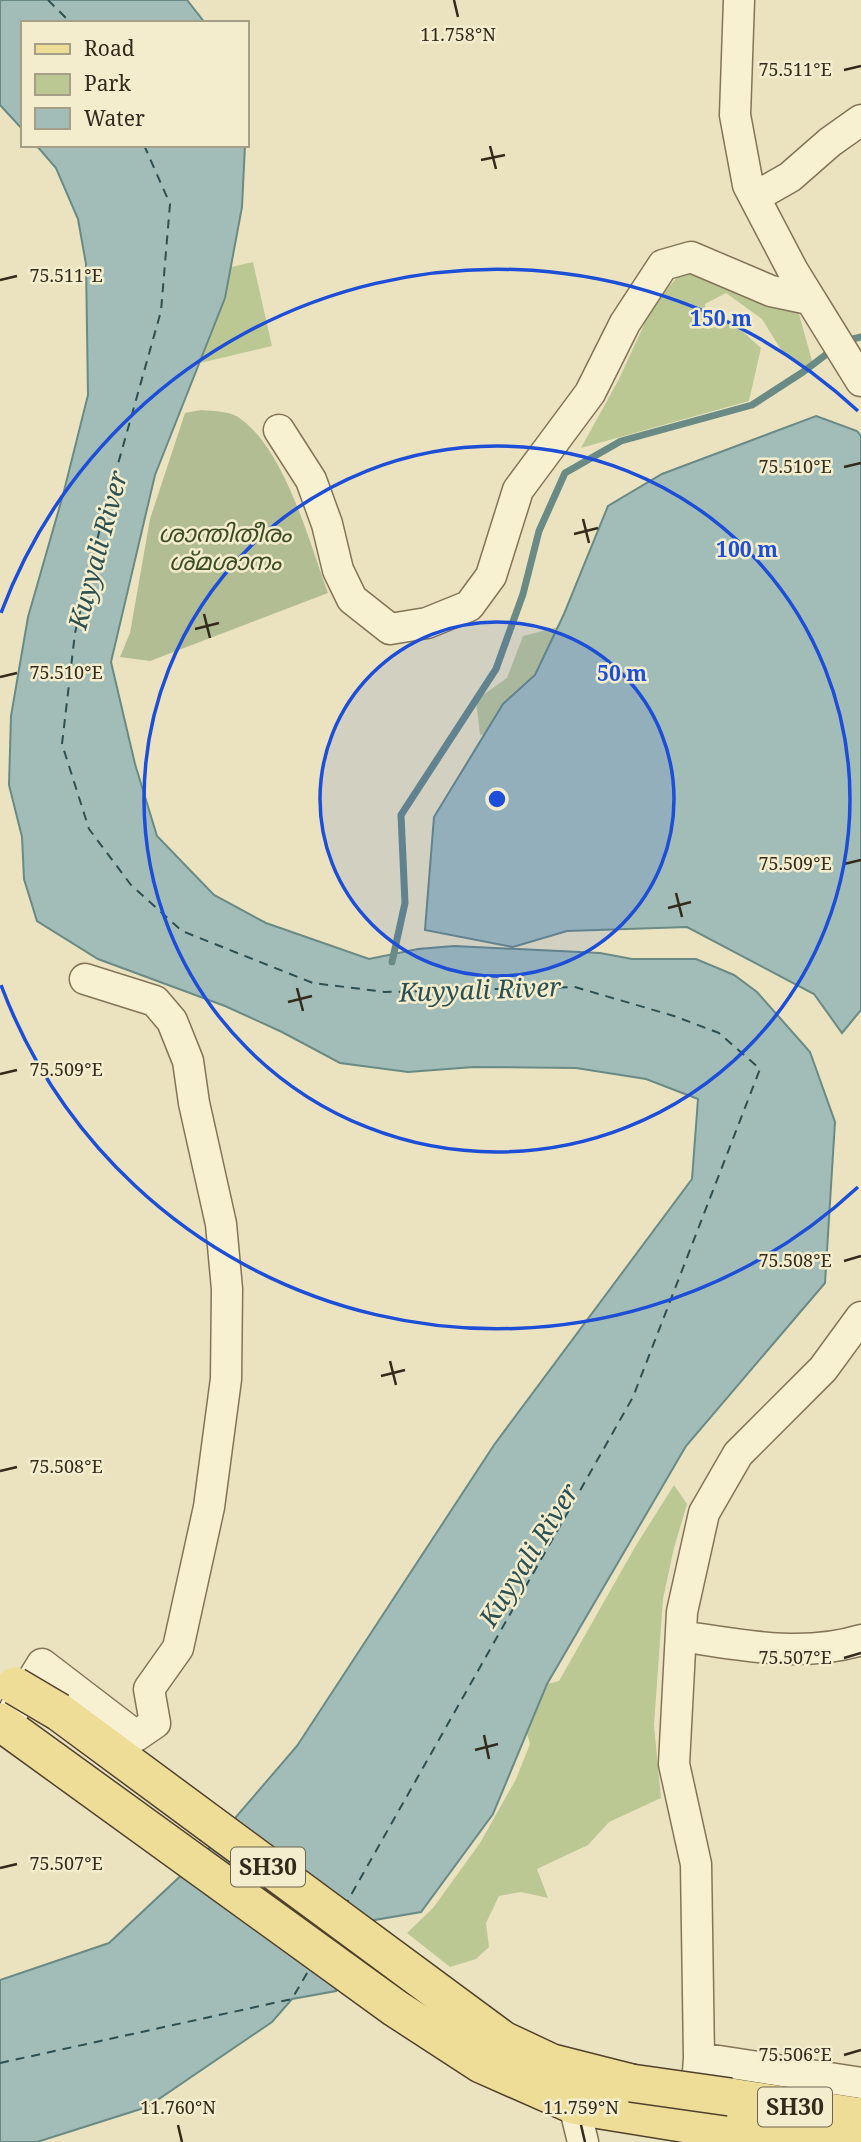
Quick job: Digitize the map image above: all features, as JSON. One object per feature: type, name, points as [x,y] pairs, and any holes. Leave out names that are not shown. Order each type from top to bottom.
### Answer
[{"type":"main road","name":"SH30","points":[[8,1682],[59,1712],[119,1755],[503,2040],[552,2063],[631,2083],[861,2117]]},
{"type":"main road","name":"SH30","points":[[2,1727],[437,2037],[481,2064],[574,2105],[694,2125],[854,2142]]},
{"type":"street","points":[[740,0],[735,115],[748,185],[813,304],[856,374]]},
{"type":"street","points":[[755,197],[790,177],[830,142],[861,120]]},
{"type":"street","points":[[279,430],[311,480],[327,523],[338,570],[352,599],[390,629],[428,623],[469,606],[491,576],[518,490],[590,393],[625,323],[663,265],[691,257],[771,291],[813,304]]},
{"type":"street","points":[[2,1727],[42,1664],[136,1736],[155,1723],[149,1689],[178,1648],[209,1507],[224,1392],[228,1321],[221,1224],[194,1103],[188,1061],[172,1021],[155,1001],[85,979]]},
{"type":"street","points":[[694,2125],[699,2058],[696,1864],[674,1764],[682,1612],[704,1513],[738,1454],[822,1369],[861,1317]]},
{"type":"street","points":[[681,1636],[770,1649],[807,1649],[861,1640]]},
{"type":"street","points":[[699,2058],[861,2083]]},
{"type":"street","points":[[574,2105],[583,2142]]},
{"type":"green space","points":[[704,246],[722,260],[796,303],[814,368],[809,368],[783,353],[762,319],[726,293],[705,304],[708,329],[732,322],[761,348],[749,401],[581,448],[619,379],[653,305]]},
{"type":"green space","points":[[253,262],[272,346],[200,363],[231,267]]},
{"type":"green space","name":"ശാന്തിതീരം ശ്മശാനം","points":[[201,410],[225,412],[238,417],[255,431],[269,450],[304,523],[328,593],[150,661],[120,657],[130,633],[150,519],[185,413]]},
{"type":"green space","points":[[593,618],[533,720],[480,735],[476,700],[507,678],[523,636]]},
{"type":"green space","points":[[674,1485],[687,1504],[663,1599],[654,1725],[661,1798],[609,1822],[588,1845],[537,1869],[548,1898],[521,1892],[499,1896],[486,1923],[489,1947],[476,1959],[450,1967],[407,1933],[433,1908],[480,1843],[516,1779],[530,1744],[527,1733],[547,1684],[559,1681],[635,1547]]},
{"type":"water","points":[[0,0],[187,0],[203,21],[21,21],[21,128],[0,105]]},
{"type":"water","name":"Kuyyali River","points":[[38,147],[245,147],[242,207],[225,298],[155,475],[111,662],[135,764],[157,836],[214,895],[266,923],[369,959],[418,949],[454,946],[600,953],[632,959],[696,959],[734,975],[757,992],[810,1052],[835,1122],[825,1283],[686,1446],[547,1684],[493,1814],[421,1912],[369,1921],[336,1991],[292,1999],[272,2022],[147,2107],[37,2142],[0,2142],[0,1980],[109,1943],[205,1853],[297,1746],[494,1445],[692,1179],[698,1099],[646,1079],[576,1068],[474,1067],[408,1072],[340,1063],[225,1006],[98,959],[37,921],[24,879],[22,837],[9,785],[11,716],[28,617],[88,395],[86,264],[78,219],[56,168]]},
{"type":"water","points":[[816,416],[857,431],[861,436],[861,1010],[842,1033],[814,994],[687,927],[567,931],[513,947],[425,930],[434,817],[503,704],[535,675],[564,614],[608,506],[662,474]]},
{"type":"waterway","points":[[845,341],[861,337]]},
{"type":"waterway","points":[[392,962],[405,903],[401,815],[496,669],[523,594],[539,531],[565,473],[621,441],[752,405],[832,350]]},
{"type":"ferry route","points":[[48,0],[69,21]]},
{"type":"ferry route","points":[[145,147],[170,204],[161,311],[100,528],[75,633],[62,744],[89,829],[131,885],[182,931],[313,983],[385,992],[575,987],[674,1016],[719,1033],[760,1069],[633,1397],[347,1902]]},
{"type":"ferry route","points":[[0,2063],[292,1999],[310,1968]]}]
